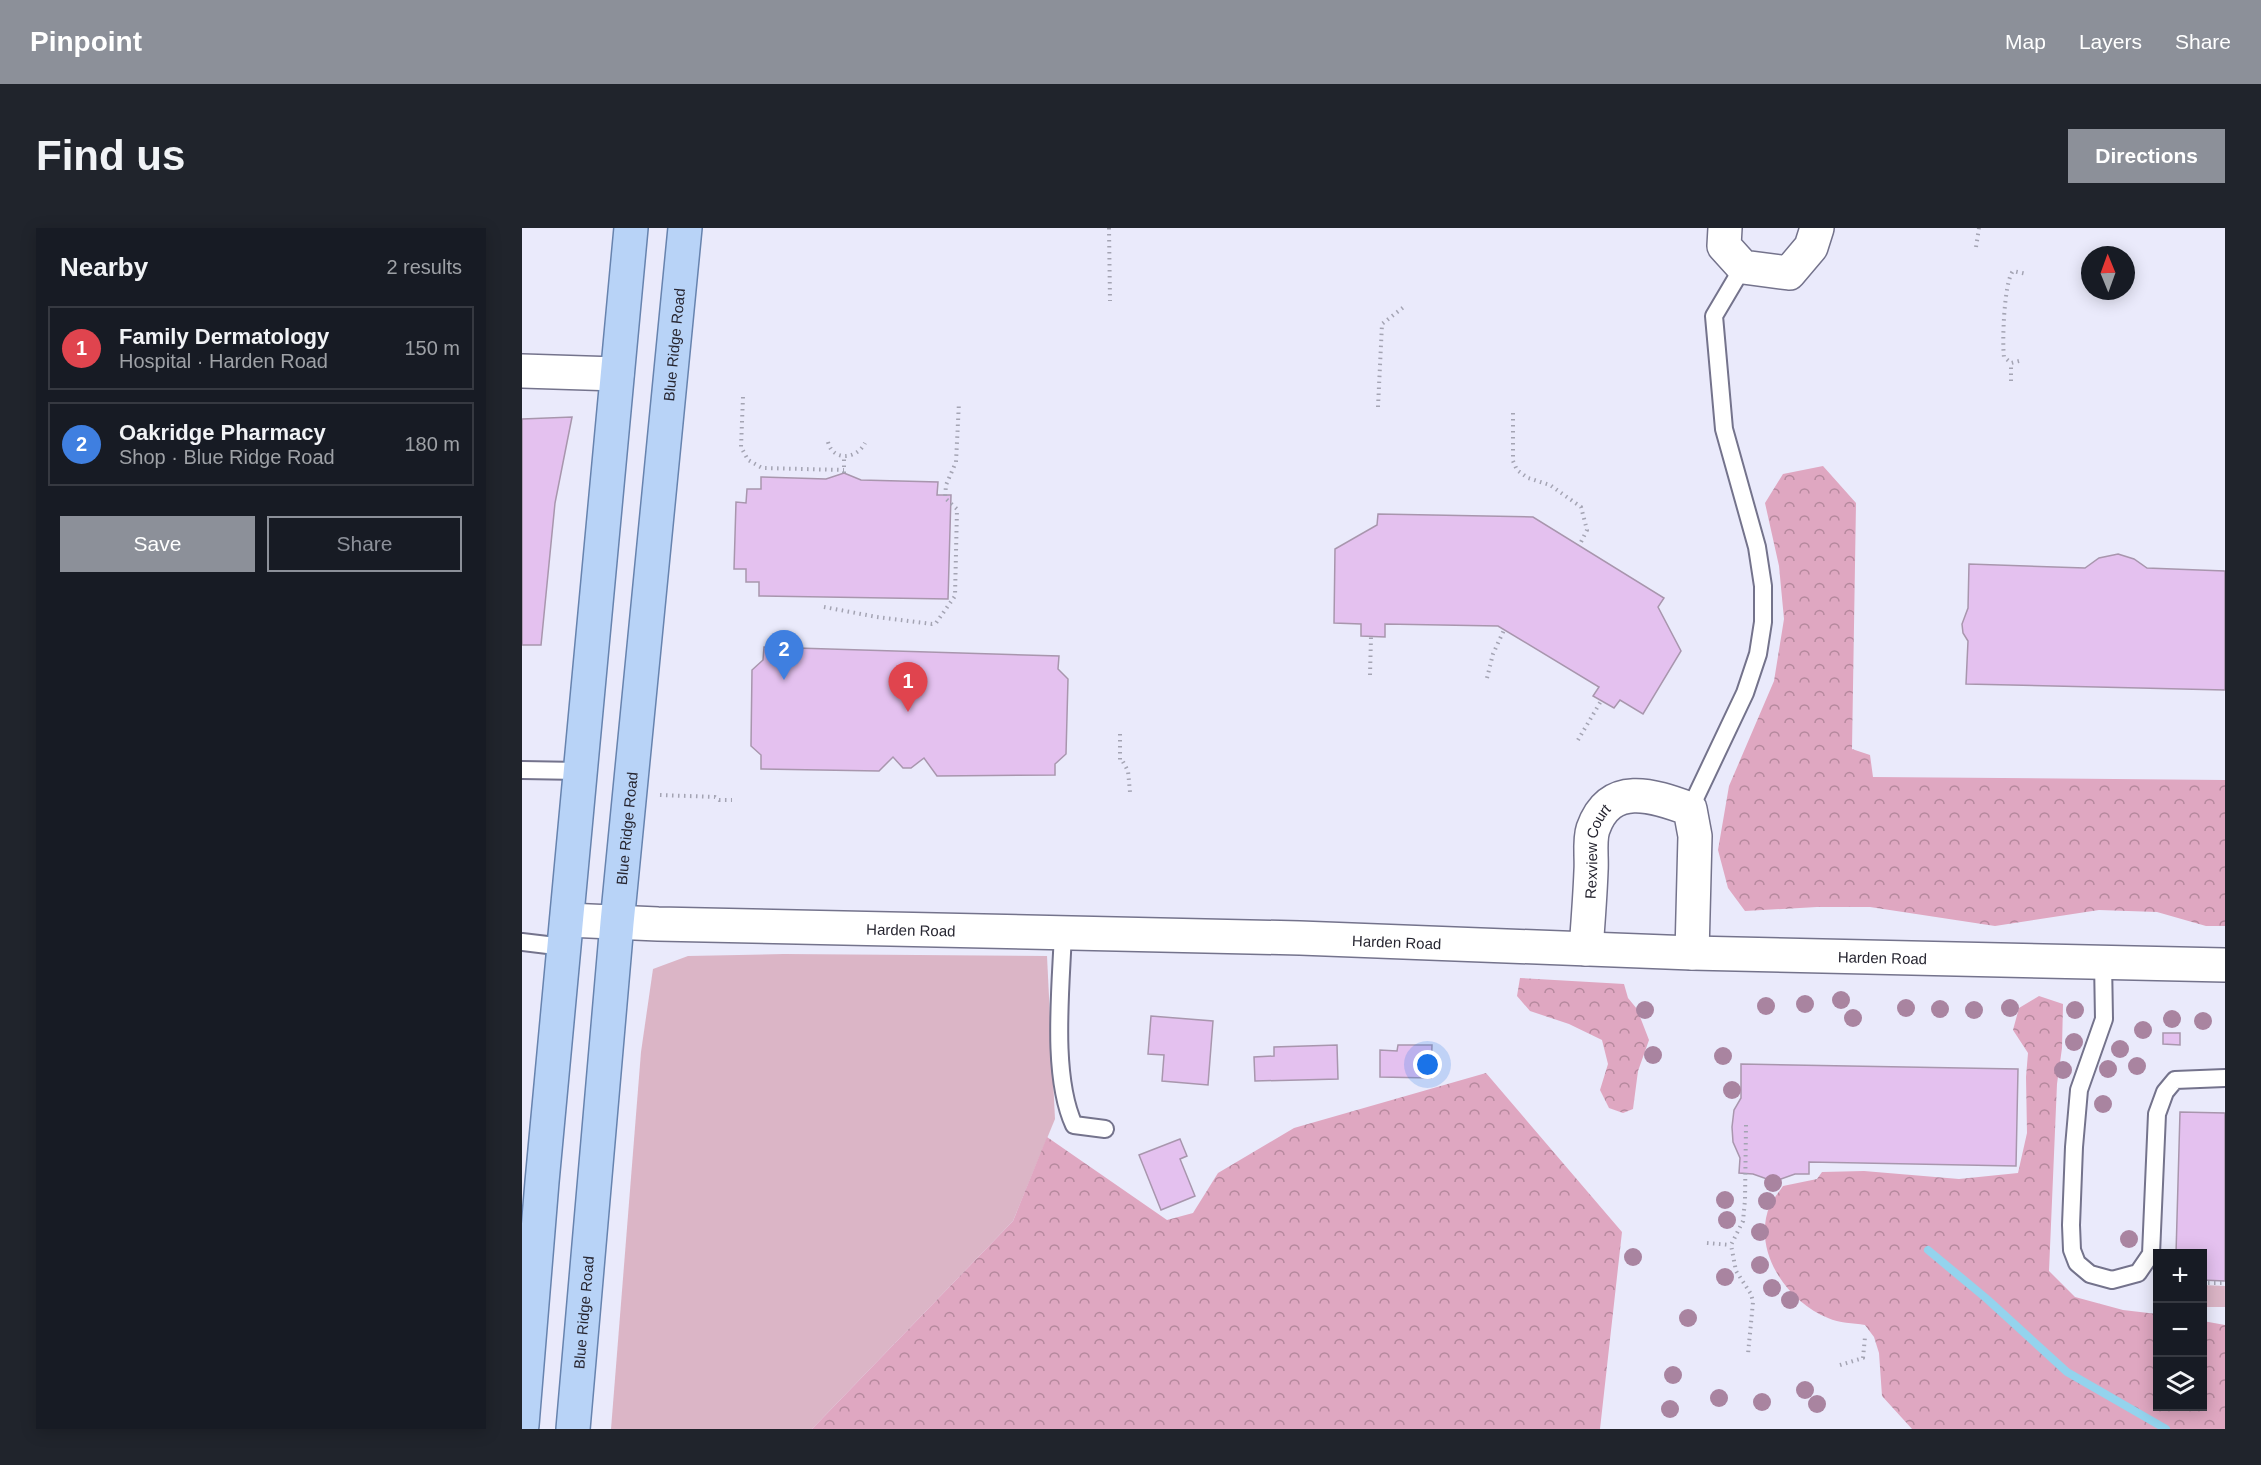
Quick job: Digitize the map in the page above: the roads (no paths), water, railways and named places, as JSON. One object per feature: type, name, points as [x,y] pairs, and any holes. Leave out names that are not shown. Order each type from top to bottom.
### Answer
[{"type":"main road","points":[[522,1425],[532,1181],[566,933],[631,228]]},
{"type":"main road","name":"Blue Ridge Road","points":[[573,1429],[617,923],[685,228]]},
{"type":"street","points":[[1725,228],[1724,246],[1743,267],[1789,273],[1811,247],[1817,228]]},
{"type":"street","points":[[522,371],[617,374]]},
{"type":"street","name":"Rexview Court","points":[[1586,949],[1593,831],[1605,806],[1621,797],[1640,795],[1665,800],[1690,809]]},
{"type":"street","points":[[1690,809],[1695,836],[1692,953]]},
{"type":"street","name":"Harden Road","points":[[566,933],[617,923],[1300,938],[1692,953],[2225,965]]},
{"type":"lane","points":[[1690,809],[1745,693],[1758,654],[1763,622],[1763,586],[1757,547],[1724,429],[1714,316],[1743,267]]},
{"type":"lane","points":[[522,770],[580,771]]},
{"type":"lane","points":[[1064,932],[1060,1040],[1066,1107],[1074,1125],[1105,1129]]},
{"type":"lane","points":[[522,942],[566,933]]},
{"type":"lane","points":[[2103,961],[2104,1018],[2079,1090],[2074,1147],[2072,1250],[2077,1263],[2090,1274],[2112,1280],[2138,1273],[2151,1254],[2157,1114],[2165,1092],[2175,1080],[2225,1078]]},
{"type":"waterway","points":[[1928,1250],[1987,1299],[2067,1372],[2166,1429]]},
{"type":"place","name":"Oakridge Pharmacy","points":[[784,680]]},
{"type":"place","name":"Family Dermatology","points":[[908,712]]}]
